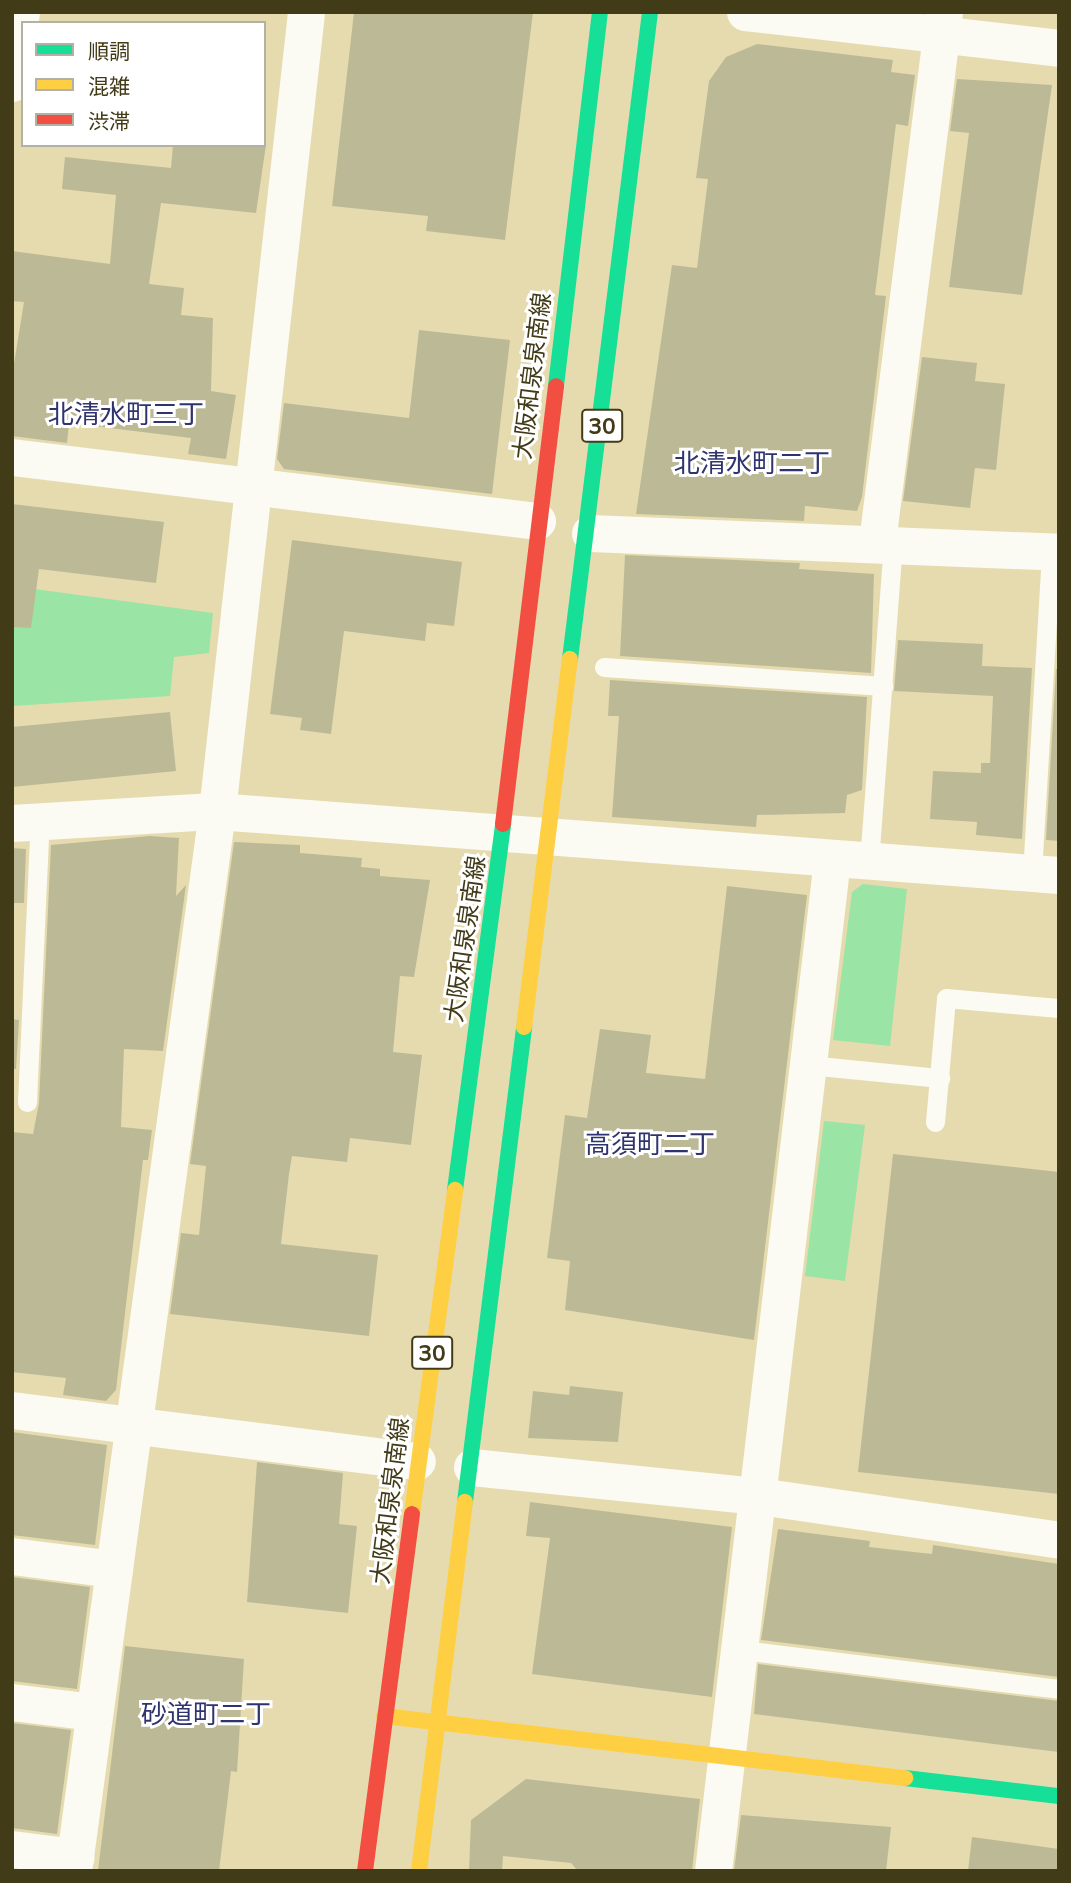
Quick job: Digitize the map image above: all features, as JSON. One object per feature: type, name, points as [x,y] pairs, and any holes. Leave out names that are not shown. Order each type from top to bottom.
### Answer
[{"type":"main road","name":"大阪和泉泉南線","points":[[365,1871],[502,836],[537,522],[600,12]]},
{"type":"main road","name":"30","points":[[419,1871],[590,533],[650,12]]},
{"type":"main road","points":[[384,1716],[1059,1796]]},
{"type":"street","points":[[12,83],[21,12]]},
{"type":"street","points":[[12,1849],[74,1864],[217,811],[257,483],[306,12]]},
{"type":"street","points":[[745,12],[943,22],[1059,48]]},
{"type":"street","points":[[885,543],[943,22]]},
{"type":"street","points":[[12,457],[257,483],[537,522]]},
{"type":"street","points":[[590,533],[1055,552]]},
{"type":"street","points":[[26,822],[217,811],[502,836],[1046,874]]},
{"type":"street","points":[[713,1871],[742,1650],[832,860]]},
{"type":"street","points":[[12,1410],[418,1461]]},
{"type":"street","points":[[472,1467],[759,1496],[1059,1540]]},
{"type":"street","points":[[12,1556],[114,1569]]},
{"type":"street","points":[[12,1702],[94,1712]]},
{"type":"lane","points":[[869,862],[883,686],[885,543]]},
{"type":"lane","points":[[1046,874],[1055,552]]},
{"type":"lane","points":[[604,667],[883,686]]},
{"type":"lane","points":[[26,822],[27,1102]]},
{"type":"lane","points":[[935,1122],[946,998],[1059,1009]]},
{"type":"lane","points":[[809,1065],[940,1078]]},
{"type":"lane","points":[[742,1650],[1059,1689]]},
{"type":"green space","points":[[12,586],[213,613],[209,653],[174,657],[170,696],[12,706]]},
{"type":"green space","points":[[863,884],[907,889],[890,1046],[833,1040],[852,892]]},
{"type":"green space","points":[[824,1121],[865,1125],[845,1281],[805,1276]]},
{"type":"building","points":[[354,12],[533,12],[505,240],[426,231],[428,216],[332,206]]},
{"type":"building","points":[[757,44],[893,60],[891,72],[915,75],[908,126],[896,124],[875,295],[886,296],[862,497],[857,511],[805,506],[804,521],[636,514],[672,265],[697,268],[708,179],[696,178],[709,81],[726,57]]},
{"type":"building","points":[[957,79],[1052,85],[1022,295],[949,287],[969,133],[950,131]]},
{"type":"building","points":[[173,147],[266,147],[256,213],[161,203],[149,284],[184,288],[181,315],[213,318],[211,391],[236,395],[226,459],[188,454],[191,438],[69,423],[67,443],[12,436],[12,376],[24,302],[12,301],[12,251],[110,264],[116,195],[62,189],[65,157],[171,168]]},
{"type":"building","points":[[419,330],[510,340],[492,494],[284,469],[277,459],[284,403],[409,418]]},
{"type":"building","points":[[922,357],[977,363],[975,381],[1005,384],[996,470],[975,468],[970,508],[903,501]]},
{"type":"building","points":[[12,504],[164,522],[156,583],[39,569],[31,628],[12,627]]},
{"type":"building","points":[[292,540],[462,562],[454,626],[427,623],[425,641],[344,631],[331,734],[300,730],[302,718],[270,714]]},
{"type":"building","points":[[625,555],[800,563],[799,569],[874,574],[871,673],[620,656]]},
{"type":"building","points":[[898,640],[983,644],[982,666],[1032,668],[1022,839],[976,835],[977,822],[930,819],[933,771],[981,773],[981,763],[990,763],[993,696],[894,691]]},
{"type":"building","points":[[1056,669],[1059,669],[1059,841],[1046,840]]},
{"type":"building","points":[[610,680],[867,697],[862,790],[847,795],[845,813],[757,815],[756,827],[612,817],[619,716],[608,716]]},
{"type":"building","points":[[170,712],[176,771],[12,787],[12,727]]},
{"type":"building","points":[[150,836],[179,838],[176,896],[186,885],[163,1051],[124,1049],[121,1127],[152,1130],[148,1160],[143,1160],[116,1390],[106,1401],[63,1395],[66,1378],[12,1372],[12,1132],[33,1134],[39,1103],[51,845]]},
{"type":"building","points":[[234,842],[300,845],[300,853],[362,858],[361,867],[380,869],[380,876],[430,880],[414,977],[400,976],[393,1052],[422,1055],[411,1145],[350,1138],[347,1162],[292,1156],[289,1174],[281,1244],[378,1255],[369,1336],[170,1314],[181,1233],[199,1235],[206,1166],[190,1164]]},
{"type":"building","points":[[12,848],[26,849],[24,903],[12,903]]},
{"type":"building","points":[[727,886],[807,895],[754,1340],[565,1310],[570,1261],[547,1258],[565,1115],[587,1118],[600,1029],[651,1035],[646,1073],[705,1079]]},
{"type":"building","points":[[12,1019],[19,1020],[16,1069],[12,1069]]},
{"type":"building","points":[[893,1154],[1059,1172],[1059,1494],[858,1472]]},
{"type":"building","points":[[570,1386],[623,1392],[618,1442],[528,1438],[533,1391],[569,1395]]},
{"type":"building","points":[[12,1432],[107,1445],[95,1545],[12,1535]]},
{"type":"building","points":[[257,1462],[343,1473],[339,1524],[357,1526],[348,1613],[247,1602]]},
{"type":"building","points":[[530,1502],[732,1527],[712,1697],[532,1674],[550,1538],[526,1536]]},
{"type":"building","points":[[778,1529],[870,1541],[869,1547],[932,1554],[933,1545],[1059,1564],[1059,1677],[761,1640]]},
{"type":"building","points":[[12,1577],[90,1587],[77,1689],[12,1681]]},
{"type":"building","points":[[125,1646],[244,1659],[237,1772],[231,1771],[219,1871],[98,1871]]},
{"type":"building","points":[[758,1664],[1059,1701],[1059,1752],[754,1714]]},
{"type":"building","points":[[12,1723],[71,1730],[57,1834],[12,1828]]},
{"type":"building","points":[[526,1779],[700,1799],[692,1871],[578,1871],[571,1863],[503,1856],[502,1871],[469,1871],[471,1820]]},
{"type":"building","points":[[741,1815],[891,1827],[886,1871],[734,1871]]},
{"type":"building","points":[[972,1837],[1059,1849],[1059,1871],[968,1871]]},
{"type":"traffic: fast","points":[[556,386],[600,12]]},
{"type":"traffic: fast","points":[[570,659],[650,12]]},
{"type":"traffic: fast","points":[[455,1190],[503,824]]},
{"type":"traffic: fast","points":[[465,1502],[524,1027]]},
{"type":"traffic: fast","points":[[905,1778],[1059,1796]]},
{"type":"traffic: slow","points":[[524,1027],[570,659]]},
{"type":"traffic: slow","points":[[412,1514],[455,1190]]},
{"type":"traffic: slow","points":[[419,1871],[465,1502]]},
{"type":"traffic: slow","points":[[384,1716],[905,1778]]},
{"type":"traffic: jam","points":[[503,824],[556,386]]},
{"type":"traffic: jam","points":[[365,1871],[412,1514]]},
{"type":"district","name":"北清水町三丁","points":[[126,414]]},
{"type":"district","name":"北清水町二丁","points":[[752,463]]},
{"type":"district","name":"高須町二丁","points":[[650,1144]]},
{"type":"district","name":"砂道町二丁","points":[[206,1714]]}]
